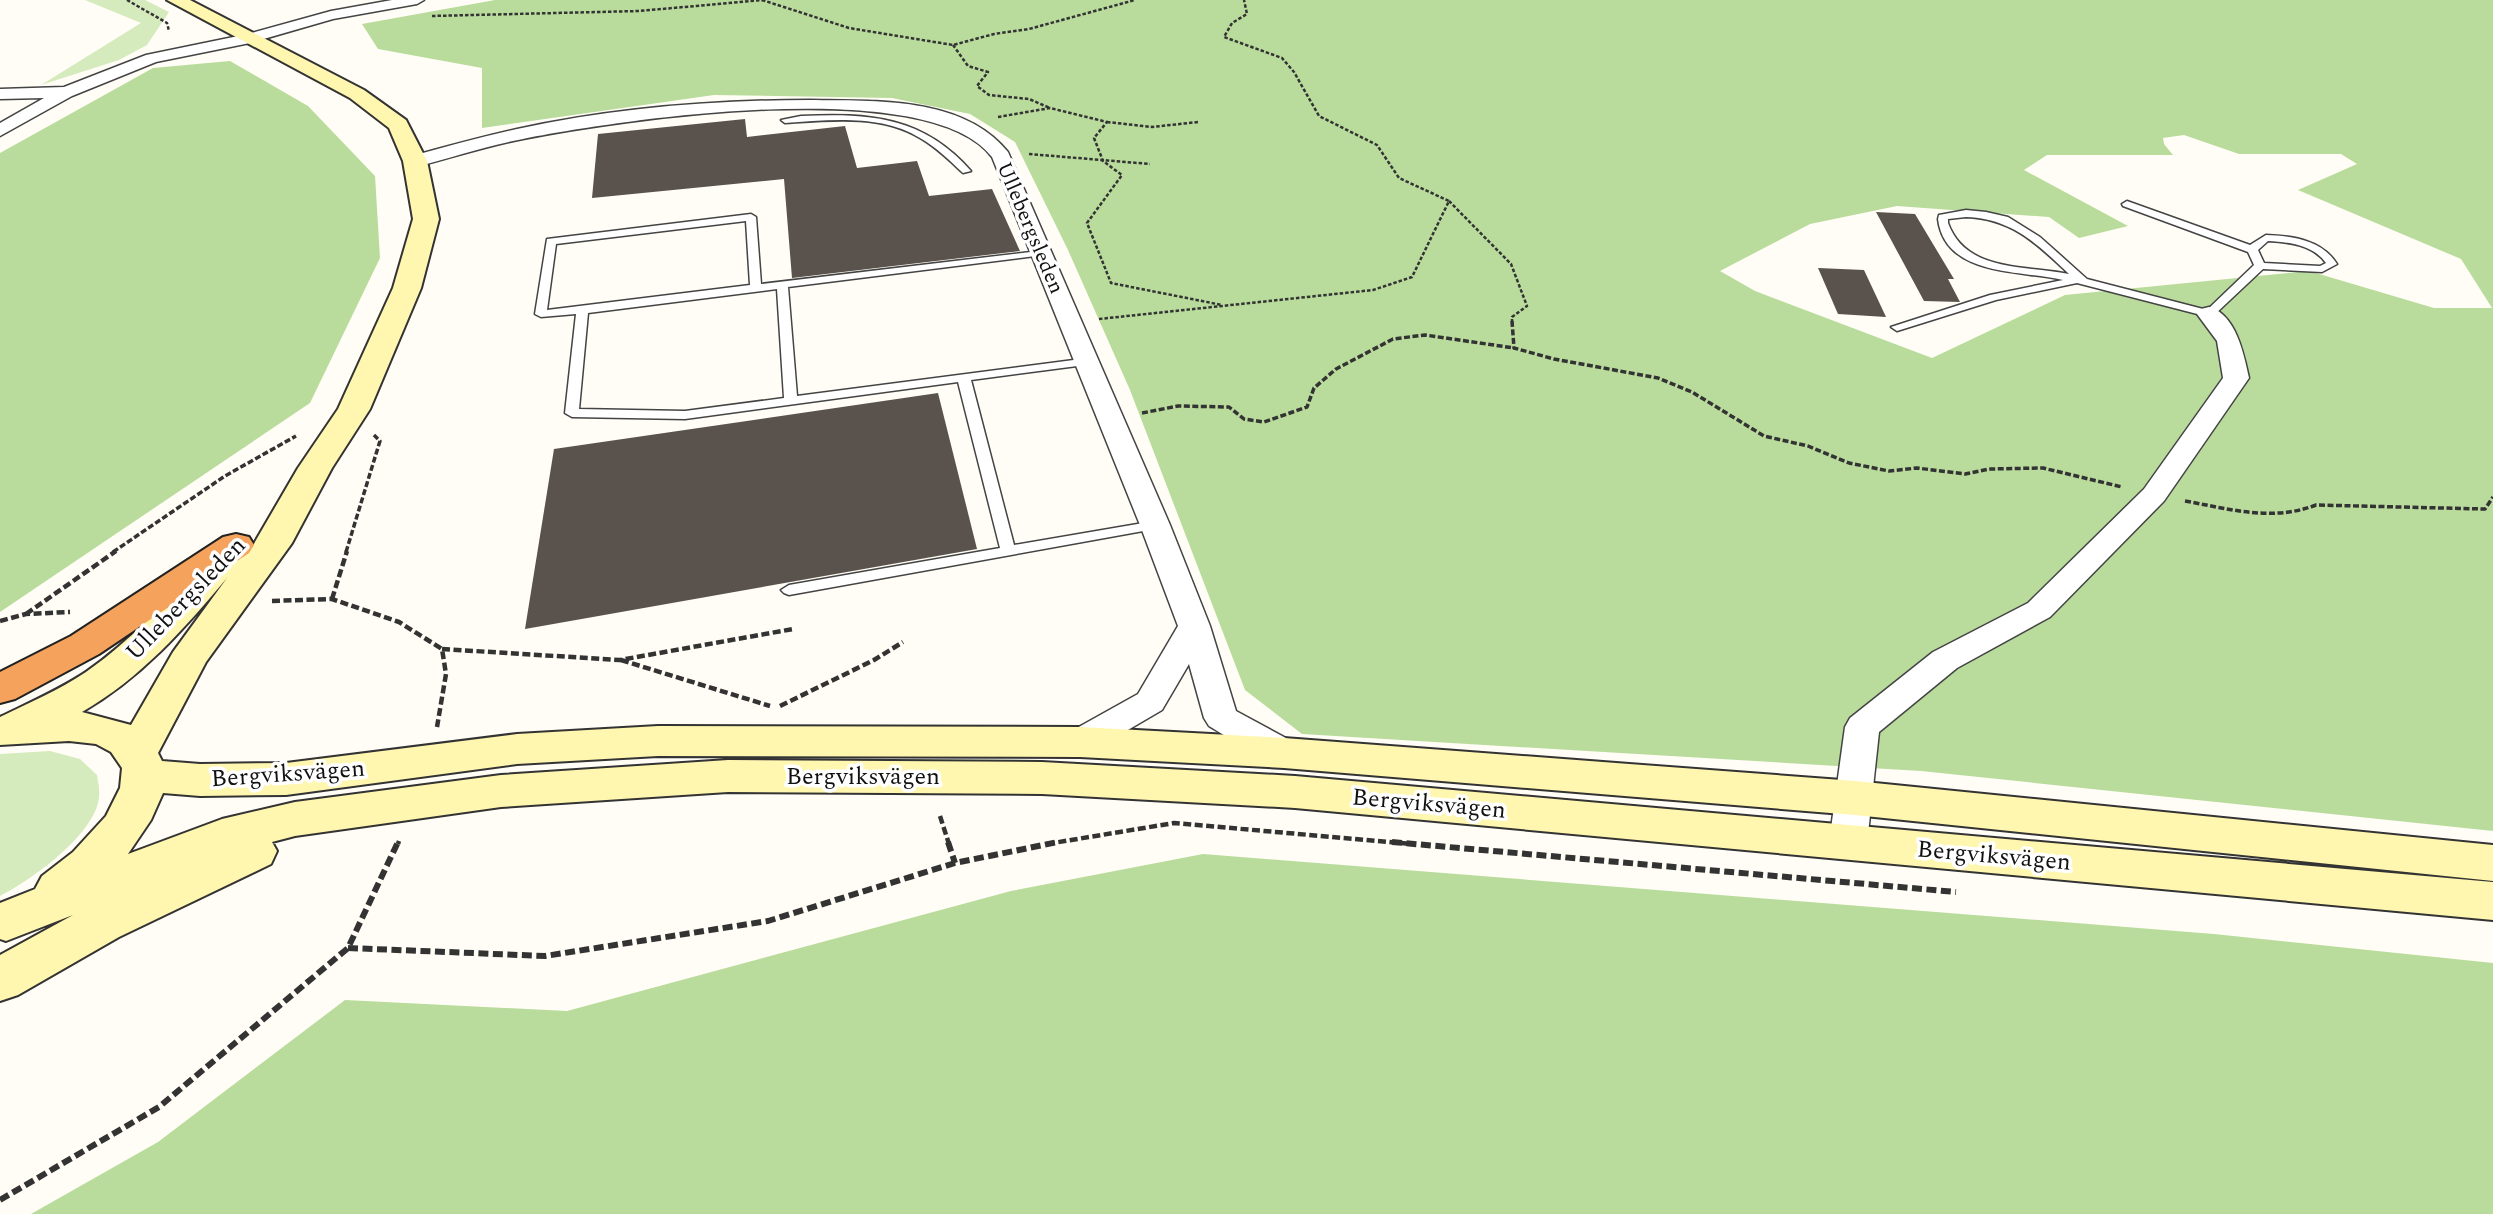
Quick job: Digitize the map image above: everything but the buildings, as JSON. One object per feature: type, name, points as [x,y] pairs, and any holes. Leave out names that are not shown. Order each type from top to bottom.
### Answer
[{"type":"highway","points":[[2,718],[85,645],[236,545]]},
{"type":"street","name":"Ullebergsleden","points":[[3,922],[65,885],[109,846],[136,808],[141,764],[187,661],[274,543],[315,468],[354,409],[407,288],[426,219],[415,160],[398,125],[357,94],[176,0]]},
{"type":"street","points":[[0,131],[66,92],[152,58],[250,38],[331,15],[418,0]]},
{"type":"street","name":"Ullebergsleden","points":[[250,38],[258,55],[304,89]]},
{"type":"street","points":[[0,93],[66,92]]},
{"type":"street","name":"Ullebergsleden","points":[[415,160],[531,131],[629,115],[727,105],[817,104],[897,109],[953,122],[985,137],[1001,156],[1155,525],[1194,626],[1221,718],[1284,753]]},
{"type":"street","points":[[370,132],[415,160]]},
{"type":"street","points":[[1848,843],[1862,727],[1945,660],[2039,610],[2154,495],[2236,377],[2229,341],[2209,314]]},
{"type":"street","name":"Ullebergsleden","points":[[236,545],[315,468]]},
{"type":"street","points":[[1080,742],[1150,702],[1194,626]]},
{"type":"street","points":[[2,718],[50,727],[88,728],[118,737],[141,764]]},
{"type":"street","name":"Bergviksvägen","points":[[141,764],[200,780],[286,779],[517,749],[658,741],[1080,742],[1284,753],[1855,797],[2493,863]]},
{"type":"street","name":"Bergviksvägen","points":[[3,922],[222,837],[295,819],[501,791],[728,776],[1042,778],[1295,792],[2493,901]]},
{"type":"street","name":"Bergviksvägen","points":[[0,980],[90,928],[211,869],[283,838],[363,809]]},
{"type":"lane","points":[[785,120],[837,116],[877,121],[918,132],[943,149],[966,171]]},
{"type":"lane","points":[[918,132],[953,122]]},
{"type":"lane","points":[[2127,204],[2188,224],[2226,242],[2253,250]]},
{"type":"lane","points":[[2080,281],[2026,230],[2003,217],[1960,213],[1943,217],[1942,221],[1952,247],[1965,255],[1997,266],[2047,272],[2080,281],[2209,314],[2260,266],[2322,269],[2332,264],[2328,257],[2318,250],[2291,240],[2266,238],[2255,245],[2253,250],[2260,266]]},
{"type":"lane","points":[[756,288],[751,217],[551,241],[541,314],[582,310],[1043,252]]},
{"type":"lane","points":[[1897,327],[1994,297],[2080,281]]},
{"type":"lane","points":[[782,285],[791,399]]},
{"type":"lane","points":[[582,310],[572,413],[685,415],[1086,361]]},
{"type":"lane","points":[[964,379],[1008,551]]},
{"type":"lane","points":[[789,590],[1155,525]]},
{"type":"path","points":[[127,0],[167,23],[169,33],[158,45],[152,58]]},
{"type":"path","points":[[424,17],[595,10],[631,12],[763,0],[849,28],[953,45],[994,34],[1029,29],[1135,0]]},
{"type":"path","points":[[1244,0],[1247,14],[1232,23],[1224,37],[1282,58],[1294,72],[1319,116],[1377,145],[1399,178],[1449,201],[1511,264],[1527,306],[1512,317],[1514,348]]},
{"type":"path","points":[[953,45],[968,66],[988,72],[977,86],[989,95],[1029,99],[1050,108],[1107,122],[1152,127],[1198,122]]},
{"type":"path","points":[[953,122],[1050,108]]},
{"type":"path","points":[[1107,122],[1094,138],[1103,161],[1122,175],[1087,223],[1088,232],[1111,284],[1226,306]]},
{"type":"path","points":[[1001,156],[1032,154],[1150,164]]},
{"type":"path","points":[[1070,323],[1373,290],[1412,277],[1449,201]]},
{"type":"path","points":[[1109,417],[1178,405],[1198,405],[1228,407],[1244,418],[1264,422],[1307,407],[1314,388],[1336,369],[1393,339],[1425,335],[1514,348],[1554,359],[1658,378],[1692,392],[1764,436],[1808,446],[1849,463],[1889,471],[1917,468],[1965,474],[1989,469],[2043,468],[2154,495],[2258,515],[2301,513],[2316,505],[2485,509],[2493,497]]},
{"type":"path","points":[[26,614],[119,547],[248,462],[354,409],[380,441],[332,598]]},
{"type":"path","points":[[260,602],[332,598],[399,622],[442,649],[620,660],[784,711]]},
{"type":"path","points":[[0,621],[26,614],[76,612]]},
{"type":"path","points":[[620,660],[793,629]]},
{"type":"path","points":[[776,708],[874,660],[903,642]]},
{"type":"path","points":[[436,733],[446,674],[442,649]]},
{"type":"path","points":[[940,816],[956,863]]},
{"type":"path","points":[[348,948],[545,956],[768,920],[956,863],[1035,846],[1174,823],[1961,892]]},
{"type":"path","points":[[0,1200],[159,1107],[348,948],[398,841]]},
{"type":"green space","points":[[85,0],[145,0],[169,12],[147,45],[119,60],[41,85],[141,23]]},
{"type":"green space","points":[[495,0],[2493,0],[2493,831],[1921,771],[1302,734],[1245,690],[1130,390],[1068,250],[1015,142],[970,114],[892,98],[714,95],[482,128],[482,68],[378,49],[362,24]],"holes":[[[2184,135],[2239,154],[2341,154],[2357,164],[2298,190],[2461,259],[2492,308],[2434,308],[2309,271],[2065,295],[1932,358],[1755,291],[1720,271],[1810,224],[1897,206],[2049,217],[2079,238],[2128,226],[2024,170],[2047,155],[2173,155],[2164,144],[2163,138]]]},
{"type":"green space","points":[[230,61],[308,106],[375,176],[380,258],[310,403],[0,612],[0,153],[153,68]]},
{"type":"green space","points":[[50,751],[80,759],[97,775],[99,794],[95,811],[86,826],[60,855],[0,896],[0,754]]},
{"type":"green space","points":[[1203,854],[2214,934],[2493,963],[2493,1214],[31,1214],[158,1142],[345,1000],[567,1011],[1011,891]]}]
